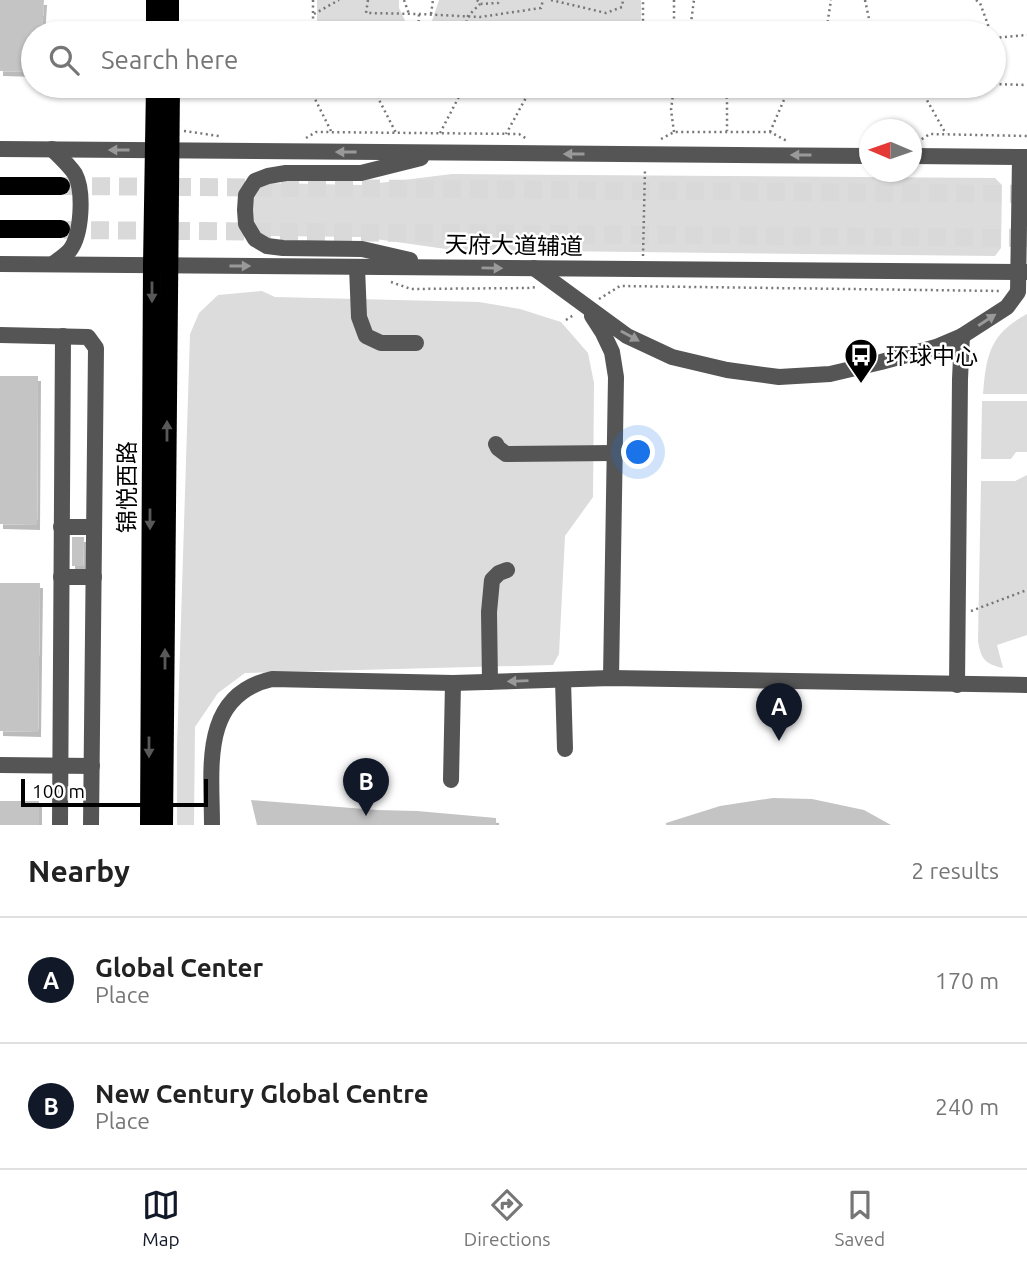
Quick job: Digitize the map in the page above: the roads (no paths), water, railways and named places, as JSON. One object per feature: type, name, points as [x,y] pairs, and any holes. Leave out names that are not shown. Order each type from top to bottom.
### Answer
[{"type":"main road","points":[[155,0],[155,21]]},
{"type":"main road","points":[[170,0],[170,21]]},
{"type":"main road","points":[[156,98],[162,150]]},
{"type":"main road","points":[[162,150],[171,130],[171,98]]},
{"type":"main road","name":"锦悦西路","points":[[149,825],[162,150]]},
{"type":"main road","points":[[0,186],[61,186]]},
{"type":"main road","points":[[0,229],[61,229]]},
{"type":"main road","name":"锦悦西路","points":[[160,265],[164,825]]},
{"type":"street","points":[[0,149],[444,152],[645,149],[859,156]]},
{"type":"street","points":[[52,149],[76,175],[81,195],[77,234],[70,250],[53,264]]},
{"type":"street","points":[[443,267],[362,249],[267,246],[255,239],[246,224],[245,210],[246,195],[255,181],[268,176],[286,173],[361,173],[444,152]]},
{"type":"street","points":[[534,268],[626,336],[672,357],[727,370],[779,377],[830,374],[936,347],[962,336],[1007,307],[1018,292],[1023,272],[1023,157],[922,156]]},
{"type":"street","name":"天府大道辅道","points":[[0,264],[1023,272]]},
{"type":"street","points":[[357,267],[359,317],[366,336],[381,343],[416,343]]},
{"type":"street","points":[[587,307],[612,352],[616,377],[611,678]]},
{"type":"street","points":[[0,335],[88,337],[96,348],[91,825]]},
{"type":"street","points":[[60,825],[63,336]]},
{"type":"street","points":[[957,685],[962,336]]},
{"type":"street","points":[[496,444],[506,454],[614,453]]},
{"type":"street","points":[[61,527],[94,527]]},
{"type":"street","points":[[491,682],[489,612],[492,580],[507,570]]},
{"type":"street","points":[[61,577],[94,577]]},
{"type":"street","points":[[212,825],[212,748],[218,723],[235,697],[256,682],[272,679],[453,683],[611,678],[1027,685]]},
{"type":"street","points":[[563,680],[565,748]]},
{"type":"street","points":[[451,780],[453,683]]},
{"type":"street","points":[[0,765],[92,766]]},
{"type":"tunnel","points":[[65,186],[1027,194]]},
{"type":"tunnel","points":[[64,230],[1027,238]]},
{"type":"place","name":"环球中心","points":[[861,385]]},
{"type":"place","name":"Global Center","points":[[779,741]]},
{"type":"place","name":"New Century Global Centre","points":[[366,816]]}]
